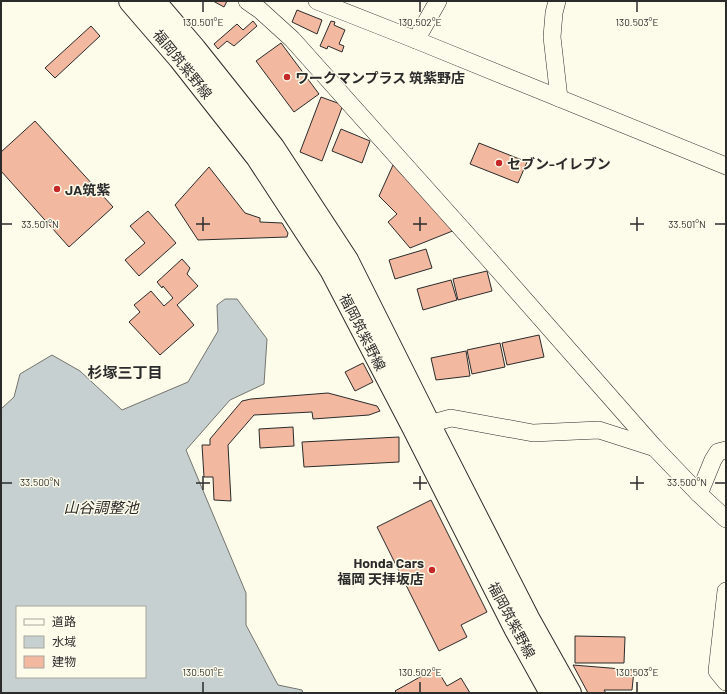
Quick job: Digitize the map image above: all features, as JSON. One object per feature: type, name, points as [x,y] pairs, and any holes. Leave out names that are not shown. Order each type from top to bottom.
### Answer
[{"type":"main road","name":"福岡筑紫野線","points":[[130,1],[180,59],[257,157],[332,270],[516,630],[551,693]]},
{"type":"main road","name":"福岡筑紫野線","points":[[154,1],[195,49],[273,147],[347,260],[528,618],[570,693]]},
{"type":"street","points":[[247,1],[260,10],[292,39],[655,448],[699,494],[726,519]]},
{"type":"street","points":[[317,1],[726,166]]},
{"type":"street","points":[[416,40],[438,1]]},
{"type":"street","points":[[557,1],[554,13],[552,37],[559,98]]},
{"type":"street","points":[[429,424],[451,418],[533,433],[600,430],[655,448]]},
{"type":"street","points":[[699,494],[713,460],[718,452],[726,450]]},
{"type":"street","points":[[726,591],[717,672],[726,682]]},
{"type":"water","name":"山谷調整池","points":[[225,299],[237,299],[267,339],[264,384],[230,400],[186,450],[246,593],[246,625],[278,685],[302,690],[303,693],[1,693],[1,409],[14,397],[20,374],[52,355],[80,371],[122,410],[188,382],[218,331],[217,305]]},
{"type":"building","points":[[213,1],[227,1],[224,7]]},
{"type":"building","points":[[297,10],[322,20],[317,34],[292,22]]},
{"type":"building","points":[[253,21],[257,26],[234,46],[227,41],[218,49],[214,44],[237,24],[243,30]]},
{"type":"building","points":[[331,21],[335,22],[334,25],[345,30],[339,44],[344,46],[342,52],[328,46],[327,49],[320,46]]},
{"type":"building","points":[[91,26],[100,36],[55,78],[45,68]]},
{"type":"building","name":"ワークマンプラス 筑紫野店","points":[[281,43],[319,94],[294,112],[256,61]]},
{"type":"building","points":[[321,97],[343,105],[322,161],[300,152]]},
{"type":"building","name":"JA筑紫","points":[[35,121],[113,207],[69,247],[1,171],[1,152]]},
{"type":"building","points":[[341,129],[370,141],[362,163],[332,151]]},
{"type":"building","name":"セブン-イレブン","points":[[479,143],[527,162],[518,183],[470,164]]},
{"type":"building","points":[[393,165],[455,230],[410,248],[388,222],[397,214],[379,196]]},
{"type":"building","points":[[209,167],[245,213],[260,218],[260,222],[282,223],[288,233],[287,237],[198,240],[175,205]]},
{"type":"building","points":[[148,211],[176,243],[139,276],[125,260],[145,243],[130,226]]},
{"type":"building","points":[[426,249],[432,268],[395,279],[389,260]]},
{"type":"building","points":[[182,259],[190,268],[187,274],[198,286],[177,305],[194,325],[160,355],[129,322],[140,312],[134,305],[151,291],[164,306],[173,298],[163,286],[162,288],[157,282]]},
{"type":"building","points":[[487,271],[492,291],[458,300],[453,279]]},
{"type":"building","points":[[451,280],[457,300],[423,310],[417,289]]},
{"type":"building","points":[[539,335],[544,357],[507,365],[502,343]]},
{"type":"building","points":[[500,343],[505,367],[472,374],[467,350]]},
{"type":"building","points":[[466,351],[470,376],[436,380],[431,358]]},
{"type":"building","points":[[363,363],[373,382],[355,391],[345,372]]},
{"type":"building","points":[[328,393],[377,406],[380,411],[369,415],[313,419],[312,412],[254,415],[228,445],[231,501],[214,500],[213,477],[204,477],[202,445],[210,445],[210,439],[242,401]]},
{"type":"building","points":[[293,427],[294,446],[260,448],[259,429]]},
{"type":"building","points":[[399,437],[399,462],[304,467],[302,442]]},
{"type":"building","name":"Honda Cars 福岡 天拝坂店","points":[[431,500],[487,612],[461,625],[467,637],[439,651],[377,527]]},
{"type":"building","points":[[575,636],[625,637],[624,663],[575,663]]},
{"type":"building","points":[[573,665],[634,670],[632,690],[604,690],[606,693],[588,693]]},
{"type":"building","points":[[436,668],[447,686],[461,678],[470,693],[397,693],[395,691]]},
{"type":"place","name":"ワークマンプラス 筑紫野店","points":[[287,77]]},
{"type":"place","name":"セブン-イレブン","points":[[499,163]]},
{"type":"place","name":"JA筑紫","points":[[57,189]]},
{"type":"place","name":"Honda Cars 福岡 天拝坂店","points":[[432,570]]},
{"type":"district","name":"杉塚三丁目","points":[[125,372]]}]
